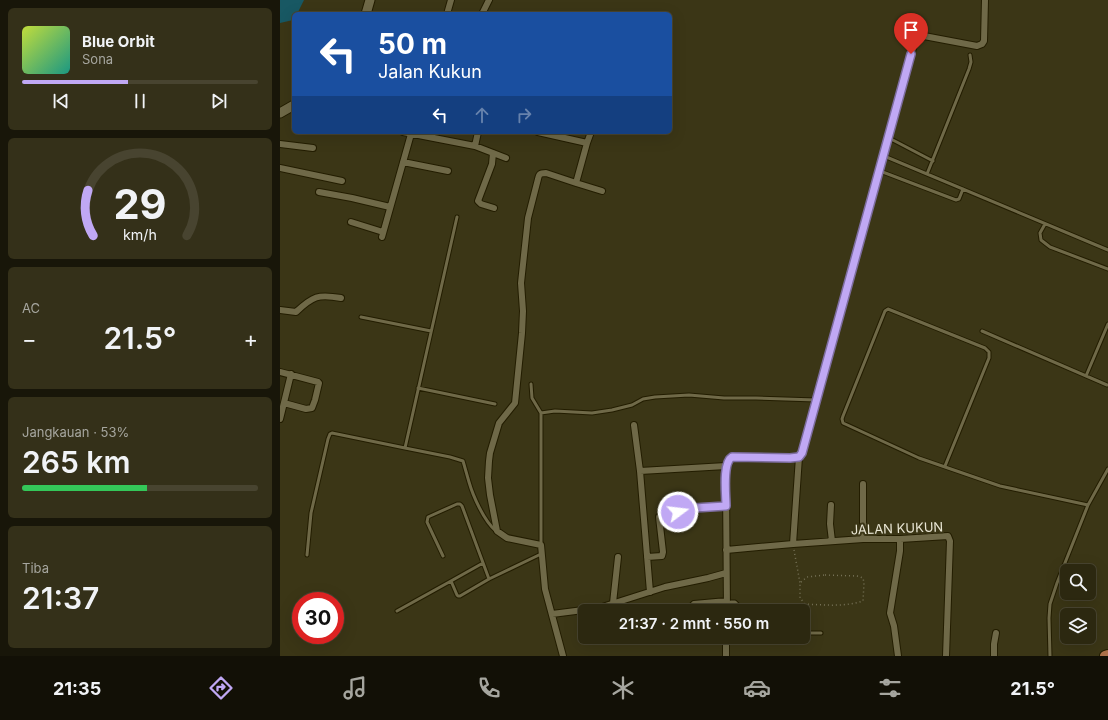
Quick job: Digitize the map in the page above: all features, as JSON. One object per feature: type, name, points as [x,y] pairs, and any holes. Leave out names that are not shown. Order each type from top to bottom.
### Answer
[{"type":"main road","points":[[367,12],[370,0]]},
{"type":"main road","points":[[280,114],[292,107]]},
{"type":"street","points":[[447,12],[450,0]]},
{"type":"street","points":[[483,12],[489,0]]},
{"type":"street","points":[[793,544],[799,457],[804,446],[915,40],[924,36],[977,46],[982,44],[984,41],[985,0]]},
{"type":"street","points":[[351,222],[382,235],[403,162],[407,134]]},
{"type":"street","points":[[412,134],[474,146],[506,158]]},
{"type":"street","points":[[474,146],[477,134]]},
{"type":"street","points":[[562,134],[587,143]]},
{"type":"street","points":[[576,183],[590,134]]},
{"type":"street","points":[[280,144],[313,148]]},
{"type":"street","points":[[492,153],[492,164],[478,201],[481,204],[494,208]]},
{"type":"street","points":[[403,162],[448,171]]},
{"type":"street","points":[[280,168],[342,181]]},
{"type":"street","points":[[563,656],[545,589],[541,545],[507,538],[497,531],[488,478],[489,461],[499,423],[515,403],[522,333],[523,310],[521,283],[528,218],[539,174],[546,173],[602,191]]},
{"type":"street","points":[[319,192],[390,207]]},
{"type":"street","points":[[280,310],[296,312],[309,300],[318,296],[341,298]]},
{"type":"street","points":[[280,372],[318,382],[319,386],[312,408],[306,409],[284,403]]},
{"type":"street","points":[[280,419],[291,374]]},
{"type":"street","points":[[634,425],[640,471],[650,592]]},
{"type":"street","points":[[727,604],[726,466],[729,459],[732,457],[799,457]]},
{"type":"street","points":[[640,471],[726,466]]},
{"type":"street","points":[[863,484],[863,539]]},
{"type":"street","points":[[831,505],[832,542]]},
{"type":"street","points":[[647,557],[662,556],[663,552],[659,517],[678,515],[678,509],[726,506]]},
{"type":"street","name":"JALAN KUKUN","points":[[726,550],[863,539],[900,539],[948,536],[946,656]]},
{"type":"street","points":[[898,656],[894,626],[890,613],[900,551],[900,539]]},
{"type":"street","points":[[613,603],[618,557]]},
{"type":"street","points":[[552,614],[599,608],[665,587],[726,573]]},
{"type":"street","points":[[994,656],[996,633]]},
{"type":"street","points":[[726,644],[726,656]]},
{"type":"lane","points":[[927,174],[969,69],[971,62],[970,55]]},
{"type":"lane","points":[[889,138],[933,160]]},
{"type":"lane","points":[[884,156],[1108,250]]},
{"type":"lane","points":[[880,171],[956,200],[963,189]]},
{"type":"lane","points":[[405,448],[457,217]]},
{"type":"lane","points":[[1045,224],[1040,233],[1041,240],[1050,247],[1108,270]]},
{"type":"lane","points":[[945,466],[989,358],[989,352],[985,348],[886,310],[843,416],[843,423],[919,458],[1000,486],[1088,505]]},
{"type":"lane","points":[[361,317],[431,331]]},
{"type":"lane","points":[[1086,376],[1108,324]]},
{"type":"lane","points":[[982,332],[1107,385]]},
{"type":"lane","points":[[531,384],[532,398],[541,413],[541,545]]},
{"type":"lane","points":[[418,388],[495,404]]},
{"type":"lane","points":[[541,413],[555,411],[592,413],[632,405],[643,399],[682,395],[724,398],[816,400]]},
{"type":"lane","points":[[307,555],[311,513],[328,439],[332,433],[463,461],[469,483],[481,512],[492,528],[497,531]]},
{"type":"lane","points":[[1050,656],[1050,604],[1088,505],[1108,469]]},
{"type":"lane","points":[[443,556],[427,519],[428,517],[460,504],[490,579]]},
{"type":"lane","points":[[451,580],[458,596],[460,596],[490,579],[541,554]]},
{"type":"lane","points":[[397,611],[483,563]]},
{"type":"lane","points":[[810,633],[821,633]]},
{"type":"path","points":[[793,544],[800,583],[800,598],[805,604],[855,604],[863,600],[863,578],[857,576],[825,575],[807,577],[800,583]]},
{"type":"water","points":[[280,0],[304,0],[298,12],[292,12],[292,20],[280,23]]},
{"type":"route","points":[[678,512],[678,509],[726,506],[726,466],[729,459],[732,457],[790,458],[799,457],[802,453],[911,54]]}]
